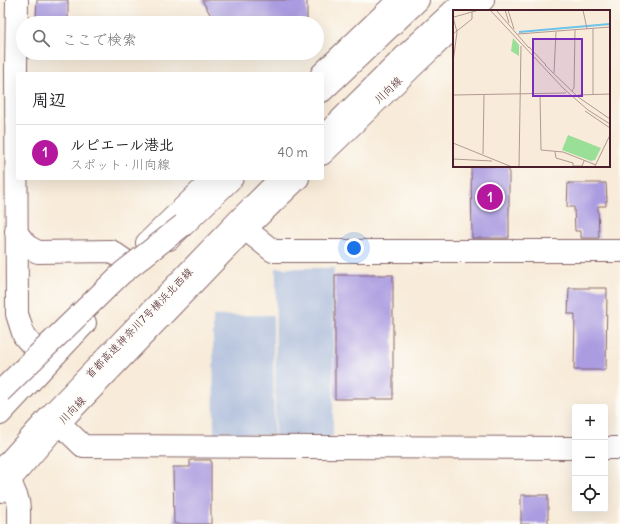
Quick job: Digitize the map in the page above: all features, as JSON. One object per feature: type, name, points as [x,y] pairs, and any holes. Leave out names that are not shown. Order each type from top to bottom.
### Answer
[{"type":"main road","points":[[17,0],[8,71],[16,232],[17,314],[24,336],[38,352]]},
{"type":"main road","points":[[324,72],[399,0]]},
{"type":"main road","points":[[324,89],[418,0]]},
{"type":"main road","points":[[454,10],[465,0]]},
{"type":"main road","points":[[473,10],[483,0]]},
{"type":"main road","points":[[324,136],[453,11]]},
{"type":"main road","name":"川向線","points":[[324,152],[453,28]]},
{"type":"main road","points":[[0,393],[38,352],[127,262],[212,180]]},
{"type":"main road","points":[[0,414],[75,333],[230,180]]},
{"type":"main road","name":"首都高速神奈川7号横浜北西線","points":[[3,481],[52,414],[279,180]]},
{"type":"main road","name":"川向線","points":[[3,481],[245,229],[296,180]]},
{"type":"main road","points":[[0,393],[122,272],[183,225]]},
{"type":"main road","points":[[245,229],[273,251],[620,251]]},
{"type":"main road","points":[[16,232],[27,246],[38,252],[111,251],[127,262]]},
{"type":"main road","points":[[59,423],[83,446],[572,448]]},
{"type":"main road","points":[[608,448],[620,448]]},
{"type":"main road","points":[[3,481],[12,487],[17,498],[20,509],[19,524]]},
{"type":"main road","points":[[0,499],[6,501],[15,513],[19,524]]},
{"type":"shaded area","points":[[276,268],[334,268],[333,437],[275,437]]},
{"type":"shaded area","points":[[273,315],[274,435],[214,435],[213,316]]},
{"type":"building","points":[[37,0],[68,0],[68,16],[36,16]]},
{"type":"building","points":[[202,0],[307,0],[307,16],[211,16]]},
{"type":"building","points":[[471,167],[509,167],[509,238],[472,238]]},
{"type":"building","points":[[568,183],[606,183],[606,206],[598,206],[599,238],[581,238],[581,231],[575,231],[574,207],[567,207]]},
{"type":"building","points":[[335,275],[393,275],[393,399],[335,399]]},
{"type":"building","points":[[569,288],[607,288],[606,370],[574,370],[575,314],[568,314]]},
{"type":"building","points":[[190,460],[211,460],[211,524],[174,524],[173,467],[190,467]]},
{"type":"building","points":[[521,495],[548,495],[548,524],[521,524]]},
{"type":"place","name":"ルピエール港北","points":[[490,197]]}]
